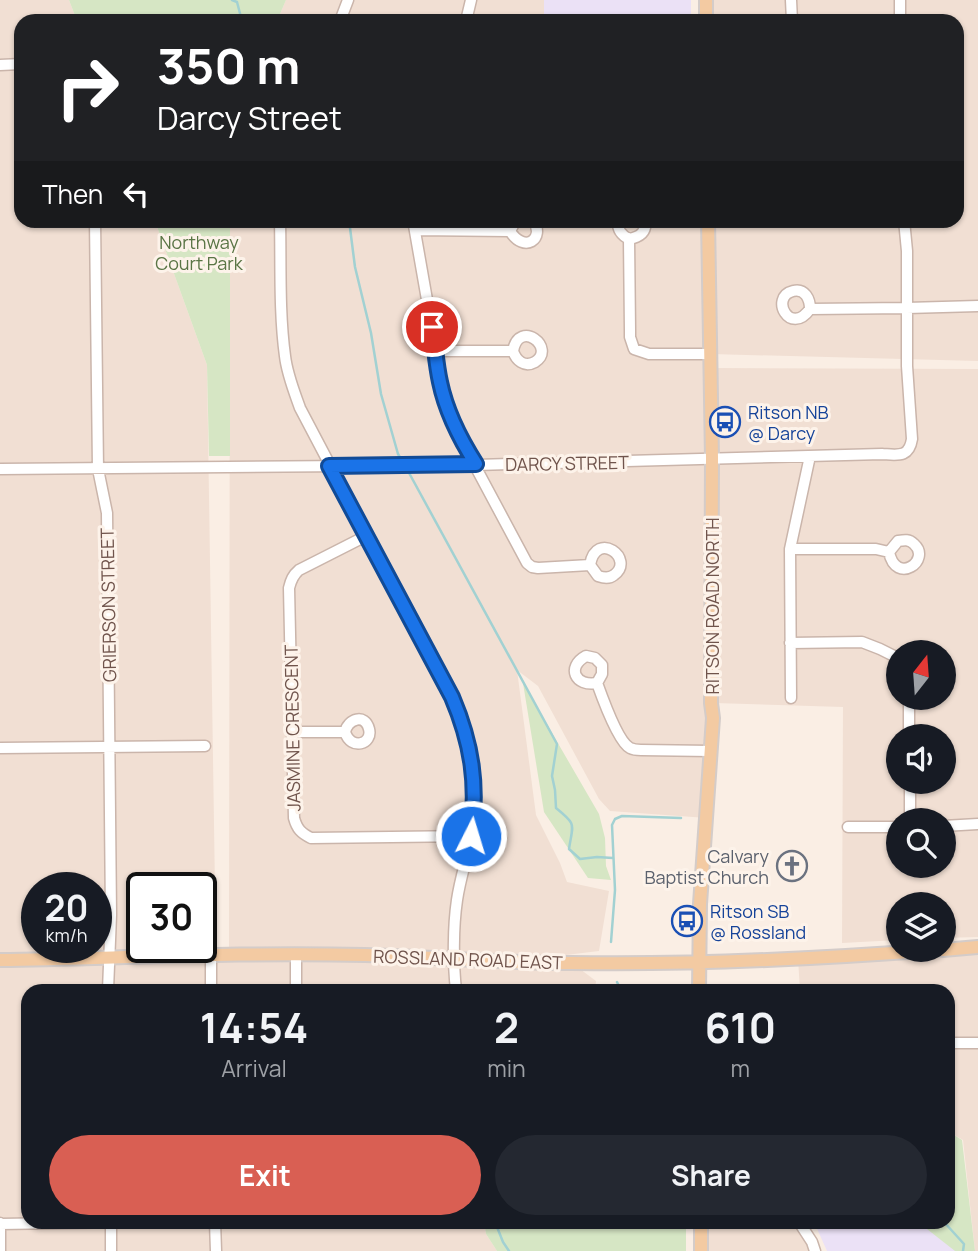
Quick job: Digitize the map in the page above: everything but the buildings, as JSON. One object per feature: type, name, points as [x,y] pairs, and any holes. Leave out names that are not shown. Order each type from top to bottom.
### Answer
[{"type":"main road","name":"RITSON ROAD NORTH","points":[[699,984],[700,904],[713,718],[708,228]]},
{"type":"main road","points":[[956,949],[978,947]]},
{"type":"main road","name":"ROSSLAND ROAD EAST","points":[[217,956],[365,955],[572,963],[699,963],[886,954]]},
{"type":"main road","name":"ROSSLAND ROAD EAST","points":[[0,960],[21,960]]},
{"type":"main road","points":[[701,1229],[701,1251]]},
{"type":"street","name":"GRIERSON STREET","points":[[95,228],[98,469],[107,513],[111,872]]},
{"type":"street","points":[[280,228],[282,315],[288,371],[306,422],[452,697],[464,724],[471,752],[474,816],[457,901],[456,984]]},
{"type":"street","points":[[415,228],[440,381],[448,409],[466,449],[532,567],[590,565]]},
{"type":"street","points":[[462,228],[510,231],[517,240],[525,243],[535,238],[537,228]]},
{"type":"street","points":[[619,228],[621,234],[629,239],[639,236],[645,228]]},
{"type":"street","points":[[905,228],[907,309]]},
{"type":"street","points":[[629,239],[630,337],[634,349],[649,354],[709,354]]},
{"type":"street","points":[[810,309],[978,306]]},
{"type":"street","name":"DARCY STREET","points":[[0,469],[476,464],[896,455],[910,448],[912,439],[907,366],[907,309]]},
{"type":"street","points":[[436,351],[513,351]]},
{"type":"street","points":[[790,698],[790,549],[810,456]]},
{"type":"street","name":"JASMINE CRESCENT","points":[[366,536],[299,570],[293,575],[289,589],[294,818],[297,827],[310,838],[471,836]]},
{"type":"street","points":[[790,549],[876,549],[889,552]]},
{"type":"street","points":[[790,643],[862,642],[886,652]]},
{"type":"street","points":[[597,683],[627,747],[641,751],[711,751]]},
{"type":"street","points":[[292,732],[345,732]]},
{"type":"street","points":[[0,748],[205,746]]},
{"type":"street","points":[[956,825],[978,824]]},
{"type":"street","points":[[848,827],[886,827]]},
{"type":"street","points":[[296,955],[296,984]]},
{"type":"street","name":"GRIERSON STREET","points":[[108,984],[109,963]]},
{"type":"street","points":[[211,963],[211,984]]},
{"type":"street","points":[[955,1043],[978,1042]]},
{"type":"street","points":[[0,1251],[0,1223],[21,1223]]},
{"type":"street","points":[[111,1229],[111,1251]]},
{"type":"street","points":[[215,1229],[216,1251]]},
{"type":"street","points":[[804,1229],[815,1251]]},
{"type":"shaded area","points":[[0,0],[69,0],[74,14],[14,14],[14,228],[158,228],[207,365],[215,872],[126,872],[126,963],[217,963],[217,955],[353,954],[229,947],[230,228],[964,228],[964,14],[706,14],[706,0],[978,0],[978,361],[711,354],[711,368],[978,369],[978,937],[956,938],[956,892],[886,892],[886,941],[842,943],[843,707],[714,703],[707,818],[610,811],[599,799],[538,686],[517,670],[536,815],[567,882],[609,891],[599,951],[516,961],[572,963],[596,981],[596,984],[21,984],[21,1229],[485,1229],[497,1251],[0,1251]]},
{"type":"shaded area","points":[[286,0],[544,0],[544,14],[280,14]]},
{"type":"shaded area","points":[[544,0],[691,0],[691,14],[544,14]]},
{"type":"shaded area","points":[[978,950],[978,1251],[975,1251],[963,1140],[955,1135],[955,984],[800,984],[798,959],[886,955],[886,962],[956,962],[956,951]]},
{"type":"shaded area","points":[[701,1229],[803,1229],[815,1251],[701,1251]]},
{"type":"shaded area","points":[[817,1229],[937,1229],[956,1251],[827,1251]]},
{"type":"green space","points":[[69,0],[286,0],[280,14],[74,14]]},
{"type":"green space","name":"Northway Court Park","points":[[158,228],[230,228],[230,456],[209,456],[207,365]]},
{"type":"green space","points":[[523,683],[599,814],[605,838],[606,866],[611,880],[588,878],[544,812]]},
{"type":"green space","points":[[955,1136],[962,1140],[975,1251],[955,1251],[927,1229],[955,1229]]},
{"type":"green space","points":[[485,1229],[686,1229],[686,1251],[497,1251]]},
{"type":"waterway","points":[[232,0],[237,2],[240,14]]},
{"type":"waterway","points":[[350,228],[355,267],[371,333],[381,394],[401,459]]},
{"type":"waterway","points":[[408,471],[557,744],[552,776],[556,808],[572,825],[569,849],[580,859],[613,858]]},
{"type":"waterway","points":[[611,942],[615,890],[612,825],[615,819],[622,816],[681,818]]},
{"type":"waterway","points":[[498,1229],[509,1251]]},
{"type":"waterway","points":[[950,1229],[964,1244],[963,1251]]},
{"type":"place","name":"Ritson NB @ Darcy","points":[[725,422]]},
{"type":"place","name":"Calvary Baptist Church","points":[[792,866]]},
{"type":"place","name":"Ritson SB @ Rossland","points":[[687,921]]},
{"type":"route","points":[[432,327],[440,381],[448,409],[466,449],[476,464],[329,466],[464,724],[471,752],[474,791],[471,836]]}]
